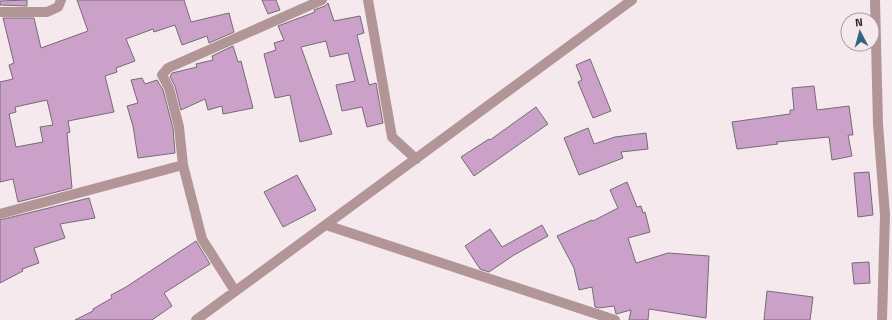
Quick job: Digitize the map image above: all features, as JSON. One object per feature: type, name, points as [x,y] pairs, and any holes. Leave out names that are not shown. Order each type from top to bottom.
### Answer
[{"type":"street","points":[[0,12],[47,12],[58,7],[61,0]]},
{"type":"street","points":[[235,291],[202,239],[183,165],[177,119],[169,88],[162,75],[168,68],[322,0]]},
{"type":"street","points":[[368,0],[392,137],[416,159]]},
{"type":"street","points":[[196,320],[632,0]]},
{"type":"street","points":[[875,0],[878,124],[888,215],[882,320]]},
{"type":"street","points":[[0,214],[183,165]]},
{"type":"street","points":[[326,225],[615,320]]},
{"type":"building","points":[[27,0],[27,6],[0,5],[0,1]]},
{"type":"building","points":[[77,0],[184,0],[191,22],[229,13],[234,32],[209,43],[207,36],[182,45],[175,25],[154,32],[153,29],[126,39],[135,61],[116,68],[117,72],[105,76],[114,112],[68,121],[70,132],[67,133],[72,188],[18,202],[13,179],[0,182],[0,82],[13,79],[9,65],[14,63],[3,18],[34,18],[41,48],[88,31]],"holes":[[[47,100],[53,125],[40,127],[43,142],[16,147],[9,114],[16,112],[15,107]]]},
{"type":"building","points":[[262,0],[276,0],[280,10],[268,14]]},
{"type":"building","points":[[328,3],[334,21],[360,16],[364,33],[357,35],[369,85],[376,83],[383,123],[367,127],[362,107],[342,111],[336,85],[355,81],[348,53],[330,57],[326,41],[301,47],[332,134],[300,142],[290,95],[275,98],[264,54],[276,50],[274,43],[284,40],[278,26],[315,12],[314,10],[325,6]]},
{"type":"building","points":[[233,46],[238,62],[241,61],[253,108],[223,114],[222,106],[208,110],[205,99],[181,110],[175,86],[170,77],[172,73],[197,67],[196,64],[213,60],[212,56]]},
{"type":"building","points":[[590,59],[611,111],[593,118],[578,82],[582,80],[576,65]]},
{"type":"building","points":[[142,78],[145,84],[157,80],[163,90],[173,128],[175,153],[138,158],[133,126],[127,106],[138,103],[131,80]]},
{"type":"building","points":[[814,86],[817,110],[849,106],[853,135],[848,135],[852,156],[832,160],[829,137],[776,142],[778,144],[737,149],[732,122],[790,114],[790,110],[794,110],[792,88]]},
{"type":"building","points":[[536,107],[548,124],[474,176],[461,157],[489,139],[490,140]]},
{"type":"building","points":[[588,128],[594,144],[615,137],[646,133],[648,149],[621,152],[623,158],[579,175],[564,138]]},
{"type":"building","points":[[869,172],[873,215],[858,217],[854,173]]},
{"type":"building","points":[[297,175],[316,210],[283,227],[264,192]]},
{"type":"building","points":[[627,182],[637,207],[641,206],[643,213],[645,212],[650,232],[628,238],[636,263],[668,253],[709,256],[706,318],[649,309],[648,320],[629,320],[631,310],[616,314],[614,306],[599,308],[595,307],[592,287],[579,290],[574,268],[557,236],[592,220],[593,221],[618,208],[610,190]]},
{"type":"building","points":[[89,198],[95,218],[60,224],[65,238],[34,248],[39,263],[22,269],[23,271],[0,283],[0,220]]},
{"type":"building","points":[[542,225],[548,236],[514,255],[489,272],[480,269],[465,246],[490,229],[502,247]]},
{"type":"building","points":[[196,241],[210,264],[164,293],[172,306],[152,320],[75,320],[93,311],[93,309],[112,298],[111,295],[126,287]]},
{"type":"building","points":[[869,262],[870,283],[854,284],[852,263]]},
{"type":"building","points":[[767,291],[813,297],[810,320],[764,320]]}]
